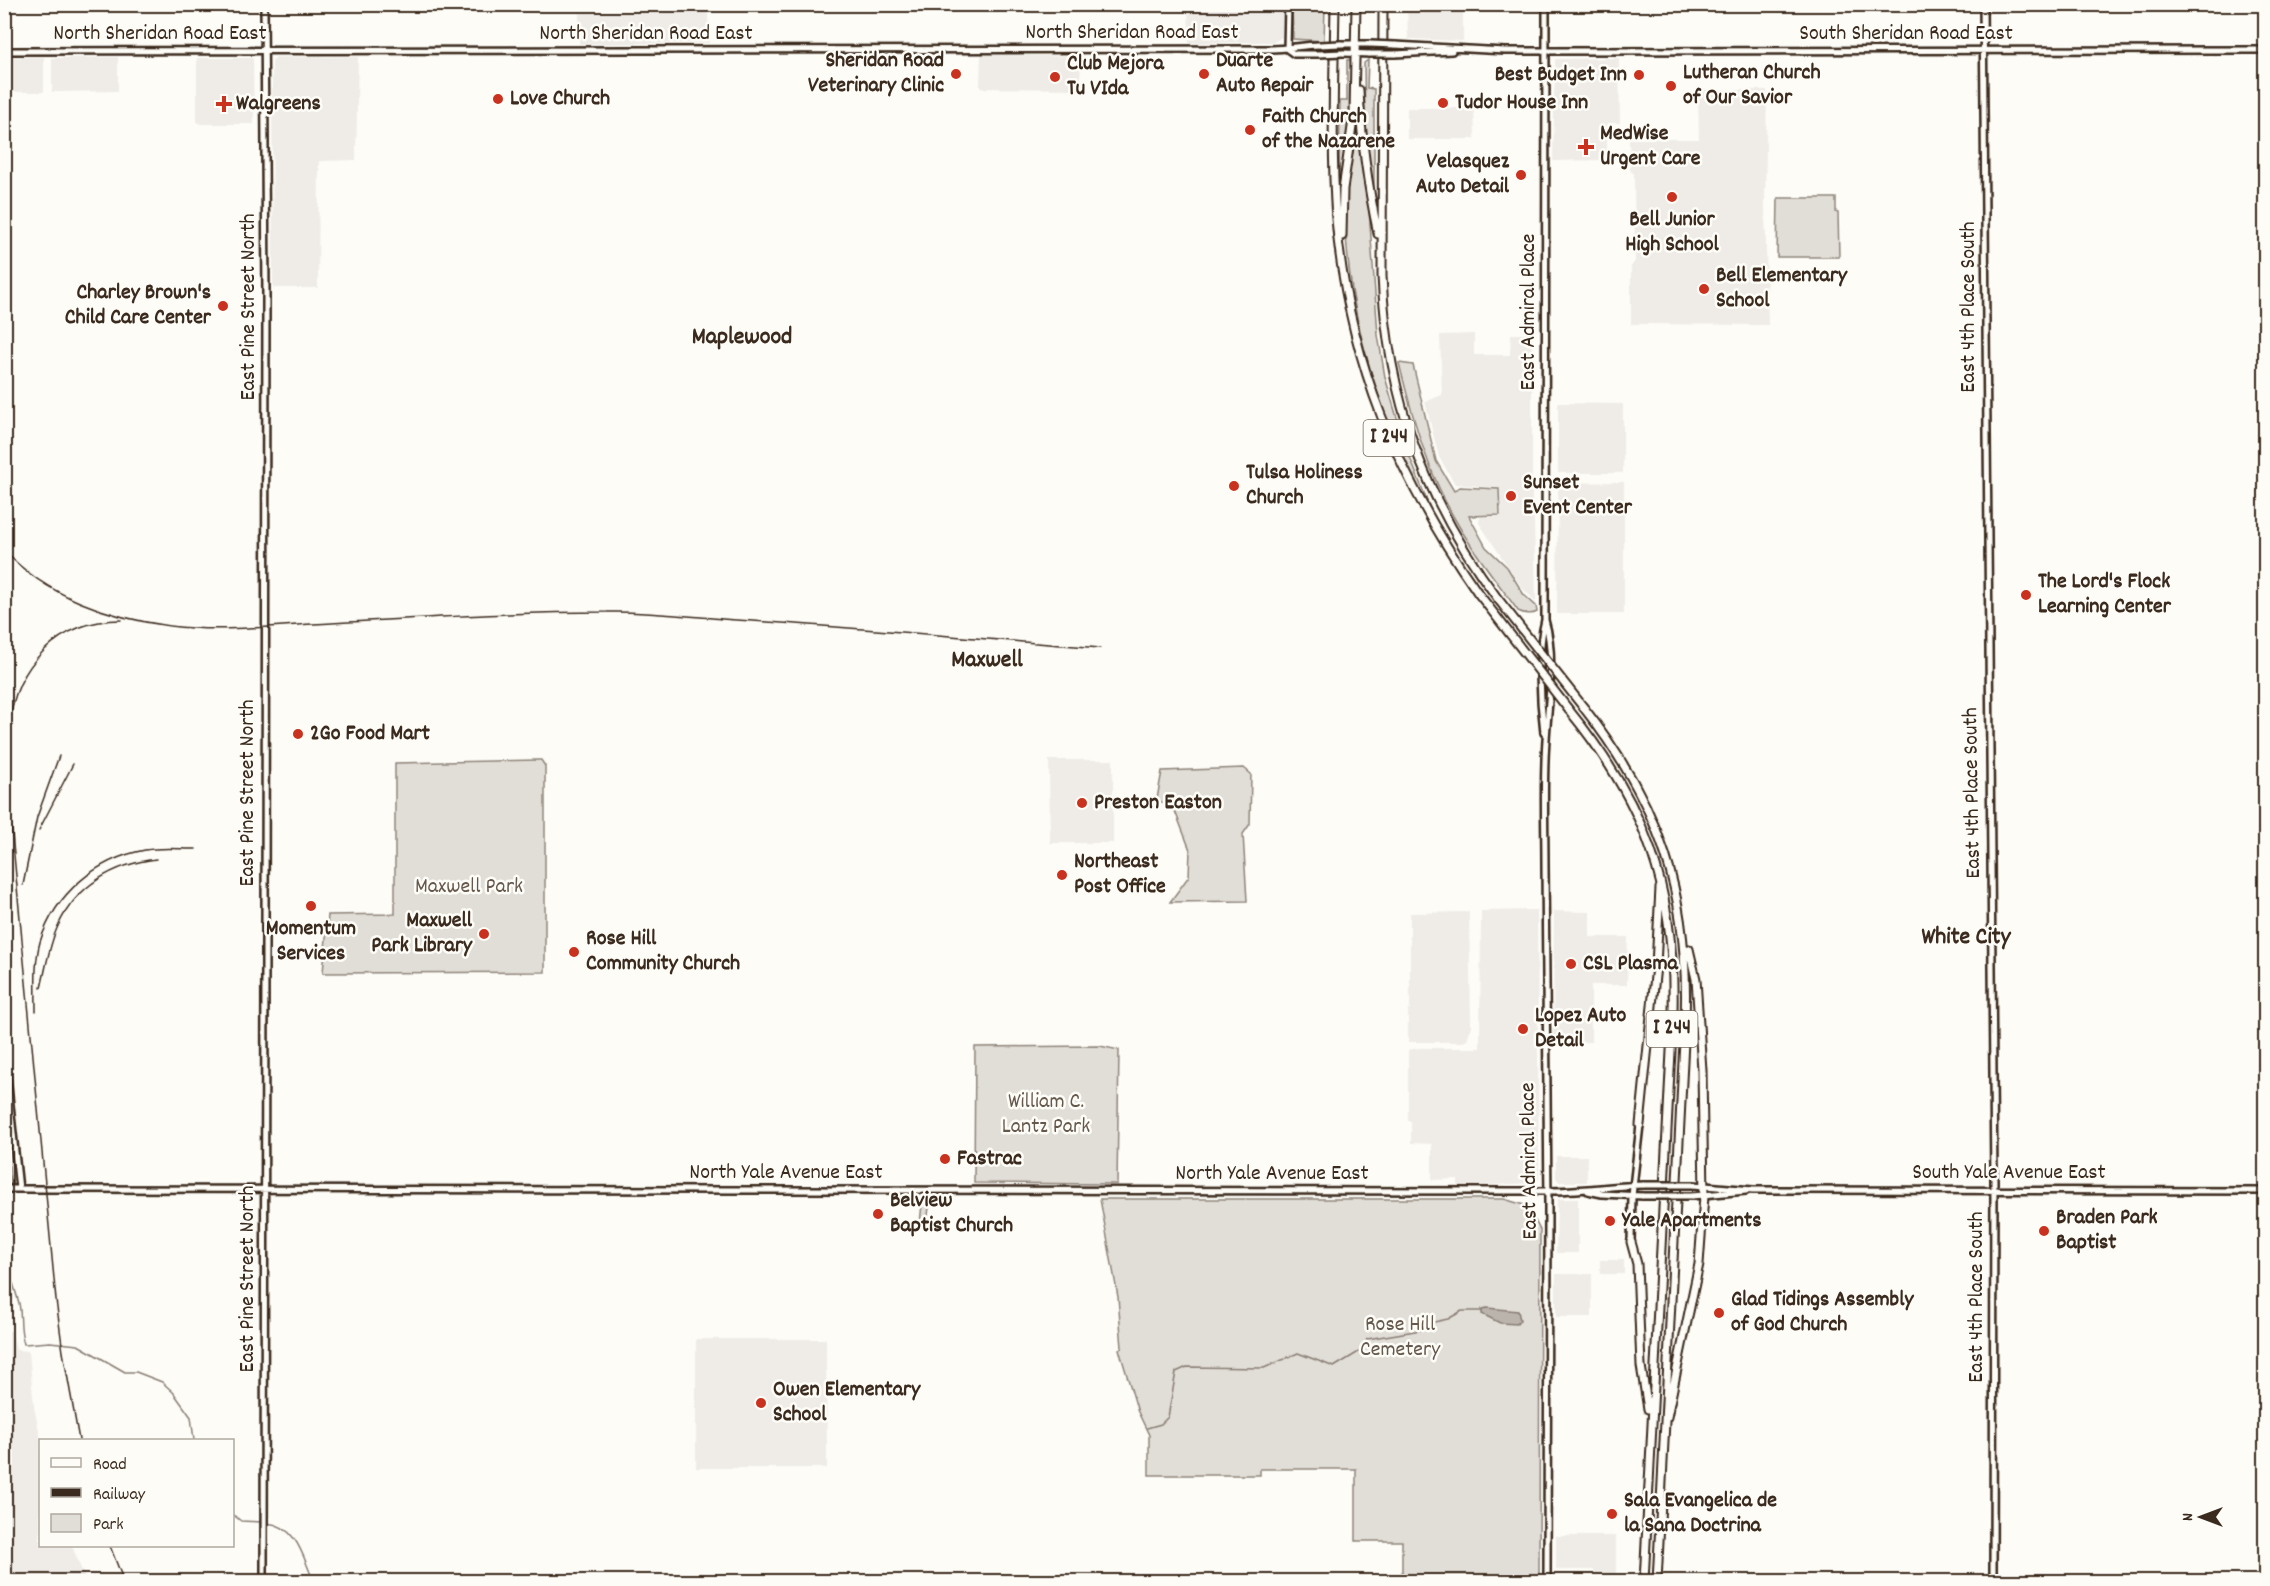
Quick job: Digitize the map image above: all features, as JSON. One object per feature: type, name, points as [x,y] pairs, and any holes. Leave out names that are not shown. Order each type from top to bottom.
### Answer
[{"type":"highway","name":"I 244","points":[[1335,4],[1335,192],[1342,266],[1356,338],[1385,429],[1431,521],[1478,593],[1608,760],[1628,795],[1649,843],[1660,879],[1670,932],[1673,982],[1644,1581]]},
{"type":"highway","points":[[1342,266],[1342,202],[1354,113],[1357,54],[1356,4]]},
{"type":"highway","points":[[1357,44],[1360,4]]},
{"type":"highway","name":"I 244","points":[[1383,4],[1381,245],[1383,305],[1387,341],[1409,433],[1427,480],[1453,530],[1498,599],[1584,708],[1619,755],[1638,787],[1666,853],[1681,917],[1687,984],[1657,1581]]},
{"type":"highway","points":[[1357,54],[1361,130],[1371,201],[1381,245]]},
{"type":"highway","points":[[1640,1125],[1656,966],[1660,879]]},
{"type":"highway","points":[[1663,1434],[1676,1382],[1699,1264],[1704,1196],[1703,1095],[1696,979],[1681,917]]},
{"type":"highway","points":[[1631,1242],[1636,1264],[1641,1366],[1650,1424]]},
{"type":"main road","name":"East Pine Street North","points":[[264,4],[264,1581]]},
{"type":"main road","points":[[1287,49],[1288,4]]},
{"type":"main road","name":"East Admiral Place","points":[[1546,4],[1545,620],[1549,633],[1550,682],[1546,740],[1547,1581]]},
{"type":"main road","name":"East 4th Place South","points":[[1983,4],[1994,1190],[1993,1581]]},
{"type":"main road","name":"North Sheridan Road East","points":[[4,51],[1287,49],[1294,45],[1357,44],[1413,45],[1459,50],[1546,51]]},
{"type":"main road","name":"North Sheridan Road East","points":[[1287,49],[1294,54],[1395,54],[1459,50]]},
{"type":"main road","name":"South Sheridan Road East","points":[[1546,51],[2265,50]]},
{"type":"main road","points":[[4,1049],[19,1189]]},
{"type":"main road","points":[[1631,1242],[1632,1196],[1640,1125]]},
{"type":"main road","name":"South Yale Avenue East","points":[[1567,1191],[1633,1185],[1704,1185],[1753,1190],[2265,1191]]},
{"type":"main road","name":"North Yale Avenue East","points":[[4,1189],[1567,1191]]},
{"type":"main road","name":"South Yale Avenue East","points":[[1584,1190],[1632,1196],[1704,1196],[1753,1190]]},
{"type":"shaded area","points":[[1188,5],[1284,5],[1282,37],[1274,42],[1189,43]]},
{"type":"shaded area","points":[[1407,5],[1463,5],[1463,41],[1408,39]]},
{"type":"shaded area","points":[[708,12],[709,43],[579,44],[579,13]]},
{"type":"shaded area","points":[[981,55],[1081,56],[1080,89],[980,88]]},
{"type":"shaded area","points":[[5,57],[44,57],[44,92],[5,92]]},
{"type":"shaded area","points":[[118,57],[118,91],[52,92],[52,58]]},
{"type":"shaded area","points":[[276,57],[358,57],[356,160],[319,161],[318,288],[273,288],[272,61]]},
{"type":"shaded area","points":[[197,58],[253,58],[254,124],[201,124],[197,122]]},
{"type":"shaded area","points":[[1619,58],[1620,123],[1607,123],[1607,160],[1553,161],[1555,59]]},
{"type":"shaded area","points":[[1698,90],[1767,90],[1765,204],[1768,325],[1631,324],[1631,267],[1635,261],[1634,174],[1630,170],[1629,139],[1699,139]]},
{"type":"shaded area","points":[[1407,108],[1474,108],[1475,139],[1407,139]]},
{"type":"shaded area","points":[[1474,334],[1474,355],[1510,355],[1511,334],[1532,334],[1532,510],[1536,602],[1523,589],[1479,523],[1480,517],[1501,516],[1500,488],[1455,484],[1439,457],[1425,402],[1442,395],[1440,335]]},
{"type":"shaded area","points":[[1558,403],[1623,404],[1623,473],[1558,473]]},
{"type":"shaded area","points":[[1624,482],[1624,614],[1557,614],[1558,483]]},
{"type":"shaded area","points":[[1049,760],[1113,760],[1113,843],[1050,843]]},
{"type":"shaded area","points":[[1537,910],[1539,1180],[1534,1183],[1458,1185],[1458,1179],[1432,1180],[1432,1144],[1411,1143],[1411,1121],[1408,1121],[1408,1050],[1480,1048],[1481,911]]},
{"type":"shaded area","points":[[1554,911],[1590,912],[1590,937],[1628,937],[1627,985],[1591,985],[1591,1042],[1553,1042]]},
{"type":"shaded area","points":[[1469,912],[1471,1026],[1467,1040],[1463,1042],[1408,1042],[1410,913]]},
{"type":"shaded area","points":[[1556,1156],[1587,1156],[1587,1182],[1559,1182],[1556,1178]]},
{"type":"shaded area","points":[[1559,1199],[1578,1199],[1578,1253],[1556,1253],[1557,1201]]},
{"type":"shaded area","points":[[1600,1260],[1624,1260],[1624,1274],[1600,1274]]},
{"type":"shaded area","points":[[1556,1274],[1592,1274],[1592,1317],[1556,1317]]},
{"type":"shaded area","points":[[1482,1309],[1518,1311],[1520,1320],[1517,1324],[1500,1323],[1482,1314]]},
{"type":"shaded area","points":[[5,1331],[12,1331],[16,1350],[29,1351],[34,1407],[41,1439],[39,1547],[72,1547],[86,1581],[5,1581]]},
{"type":"shaded area","name":"Owen Elementary School","points":[[696,1339],[826,1339],[827,1468],[696,1468]]},
{"type":"shaded area","points":[[1556,1536],[1616,1536],[1616,1580],[1595,1580],[1594,1570],[1556,1570]]},
{"type":"green space","points":[[1292,5],[1325,5],[1324,41],[1293,39]]},
{"type":"green space","points":[[1347,60],[1350,60],[1352,64],[1350,119],[1341,188],[1339,187],[1340,101],[1347,101]]},
{"type":"green space","points":[[1368,60],[1367,88],[1374,89],[1374,189],[1372,190],[1365,128],[1364,63]]},
{"type":"green space","points":[[1356,118],[1368,196],[1378,335],[1385,377],[1405,445],[1432,513],[1391,431],[1370,371],[1355,309],[1347,246],[1345,202]]},
{"type":"green space","points":[[1778,198],[1836,198],[1839,257],[1777,257]]},
{"type":"green space","points":[[1399,363],[1413,365],[1436,461],[1454,491],[1460,487],[1499,489],[1500,515],[1469,516],[1486,547],[1507,567],[1524,595],[1536,606],[1537,612],[1528,614],[1518,611],[1449,509],[1423,448]]},
{"type":"green space","name":"Maxwell Park","points":[[541,760],[545,766],[545,972],[323,973],[328,915],[395,914],[395,763]]},
{"type":"green space","points":[[1244,768],[1251,774],[1250,824],[1243,834],[1247,901],[1170,902],[1189,876],[1190,850],[1175,811],[1157,799],[1162,771]]},
{"type":"green space","name":"William C. Lantz Park","points":[[1100,1046],[1119,1050],[1117,1184],[974,1183],[975,1047]]},
{"type":"green space","points":[[5,1115],[11,1184],[5,1185]]},
{"type":"green space","points":[[911,1199],[930,1199],[927,1224],[920,1223],[922,1204],[913,1203]]},
{"type":"green space","name":"Rose Hill Cemetery","points":[[1100,1199],[1504,1199],[1527,1206],[1540,1230],[1539,1581],[1402,1581],[1402,1541],[1356,1541],[1356,1469],[1260,1469],[1260,1475],[1149,1475],[1149,1435],[1138,1412],[1119,1349],[1122,1348],[1118,1297]]},
{"type":"waterway","points":[[4,1280],[13,1283],[19,1303],[24,1344],[50,1342],[78,1345],[125,1372],[136,1372],[162,1382],[173,1392],[191,1417],[194,1439]]},
{"type":"waterway","points":[[1147,1428],[1161,1424],[1168,1417],[1176,1372],[1187,1367],[1264,1368],[1298,1353],[1334,1367],[1362,1350],[1367,1339],[1421,1330],[1462,1311],[1482,1311]]},
{"type":"waterway","points":[[234,1516],[241,1521],[262,1522]]},
{"type":"waterway","points":[[267,1523],[277,1525],[293,1537],[314,1582]]},
{"type":"railway","points":[[4,550],[39,580],[80,602],[125,617],[190,628],[231,629],[539,613],[623,612],[1100,648]]},
{"type":"railway","points":[[9,726],[20,684],[44,650],[78,628],[99,622],[121,620]]},
{"type":"railway","points":[[4,715],[9,756]]},
{"type":"railway","points":[[4,749],[56,1300],[79,1439]]},
{"type":"railway","points":[[23,885],[37,817],[59,756]]},
{"type":"railway","points":[[39,830],[73,764]]},
{"type":"railway","points":[[36,1011],[36,967],[40,942],[47,925],[67,894],[94,870],[127,855],[145,850],[196,849]]},
{"type":"railway","points":[[41,988],[55,933],[75,899],[98,879],[111,872],[125,866],[156,859]]},
{"type":"railway","points":[[110,1547],[124,1582]]},
{"type":"place","name":"Sheridan Road Veterinary Clinic","points":[[956,74]]},
{"type":"place","name":"Duarte Auto Repair","points":[[1204,74]]},
{"type":"place","name":"Best Budget Inn","points":[[1639,75]]},
{"type":"place","name":"Club Mejora Tu VIda","points":[[1055,77]]},
{"type":"place","name":"Lutheran Church of Our Savior","points":[[1671,86]]},
{"type":"place","name":"Love Church","points":[[498,99]]},
{"type":"place","name":"Tudor House Inn","points":[[1443,103]]},
{"type":"place","name":"Walgreens","points":[[224,104]]},
{"type":"place","name":"Faith Church of the Nazarene","points":[[1250,130]]},
{"type":"place","name":"MedWise Urgent Care","points":[[1586,147]]},
{"type":"place","name":"Velasquez Auto Detail","points":[[1521,175]]},
{"type":"place","name":"Bell Junior High School","points":[[1672,197]]},
{"type":"place","name":"Bell Elementary School","points":[[1704,289]]},
{"type":"place","name":"Charley Brown's Child Care Center","points":[[223,306]]},
{"type":"place","name":"Tulsa Holiness Church","points":[[1234,486]]},
{"type":"place","name":"Sunset Event Center","points":[[1511,496]]},
{"type":"place","name":"The Lord's Flock Learning Center","points":[[2026,595]]},
{"type":"place","name":"2Go Food Mart","points":[[298,734]]},
{"type":"place","name":"Preston Easton","points":[[1082,803]]},
{"type":"place","name":"Northeast Post Office","points":[[1062,875]]},
{"type":"place","name":"Momentum Services","points":[[311,906]]},
{"type":"place","name":"Maxwell Park Library","points":[[484,934]]},
{"type":"place","name":"Rose Hill Community Church","points":[[574,952]]},
{"type":"place","name":"CSL Plasma","points":[[1571,964]]},
{"type":"place","name":"Lopez Auto Detail","points":[[1523,1029]]},
{"type":"place","name":"Fastrac","points":[[945,1159]]},
{"type":"place","name":"Belview Baptist Church","points":[[878,1214]]},
{"type":"place","name":"Yale Apartments","points":[[1610,1221]]},
{"type":"place","name":"Braden Park Baptist","points":[[2044,1231]]},
{"type":"place","name":"Glad Tidings Assembly of God Church","points":[[1719,1313]]},
{"type":"place","name":"Owen Elementary School","points":[[761,1403]]},
{"type":"place","name":"Sala Evangelica de la Sana Doctrina","points":[[1612,1514]]},
{"type":"district","name":"Maplewood","points":[[742,338]]},
{"type":"district","name":"Maxwell","points":[[987,661]]},
{"type":"district","name":"White City","points":[[1966,938]]}]
